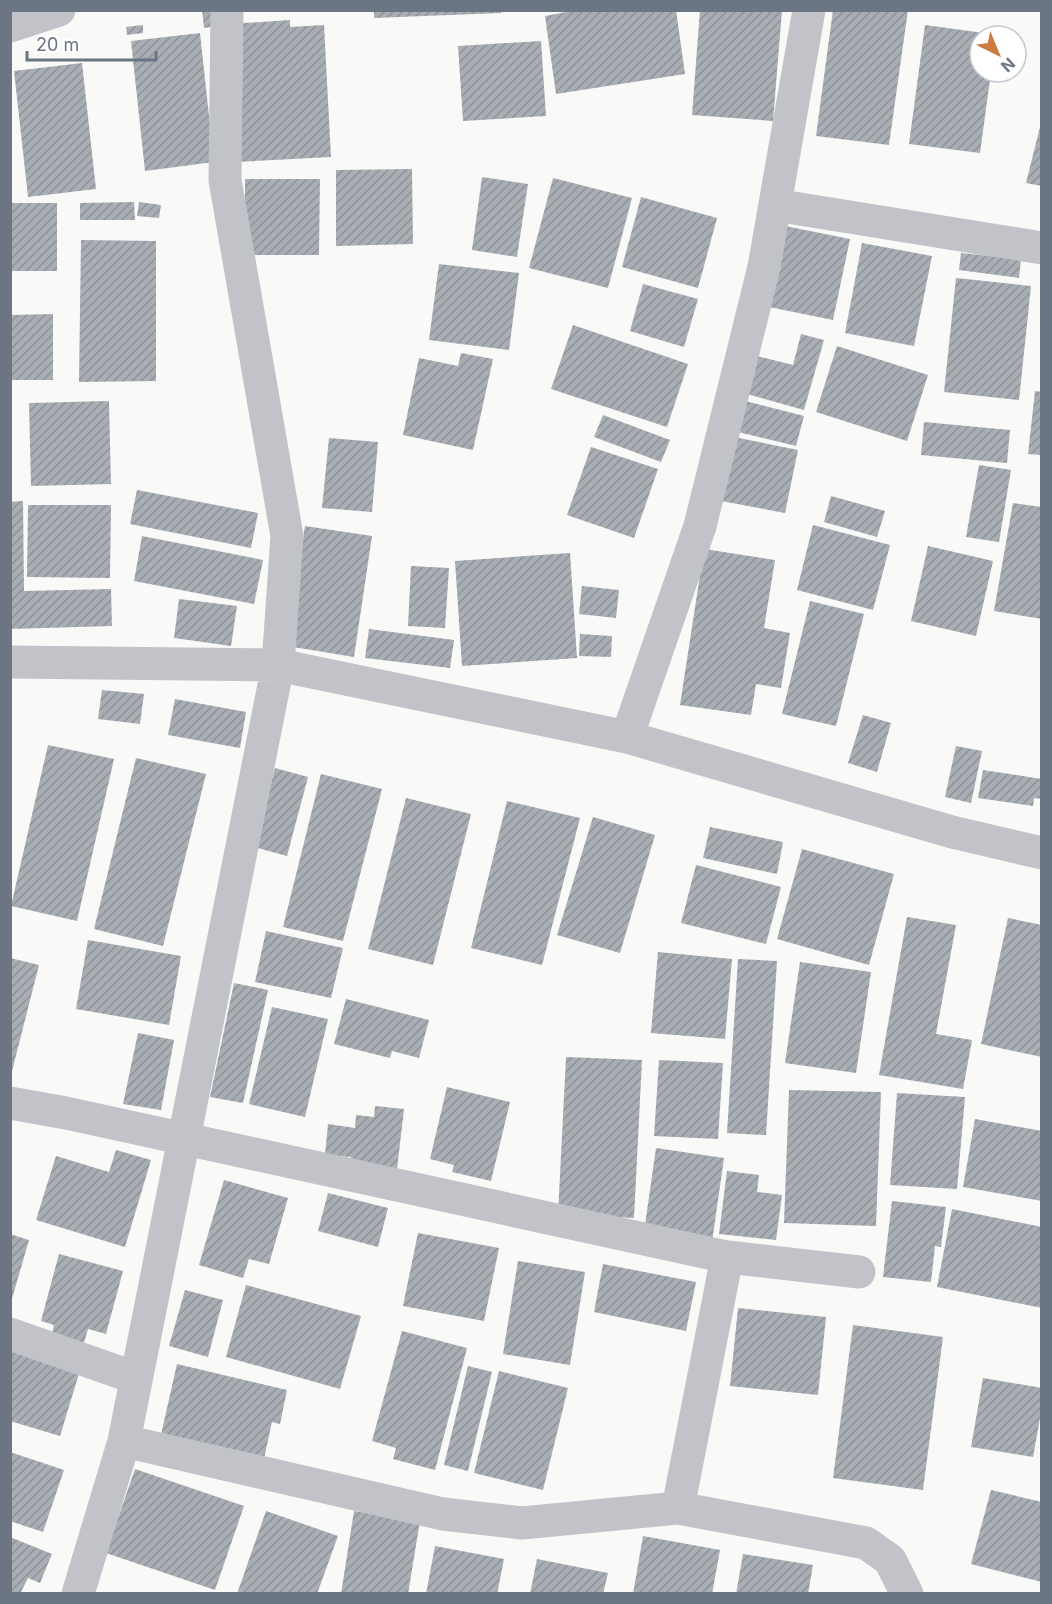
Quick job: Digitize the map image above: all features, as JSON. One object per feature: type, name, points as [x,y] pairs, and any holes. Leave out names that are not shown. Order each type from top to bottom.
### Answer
[{"type":"street","points":[[10,26],[59,10]]},
{"type":"street","points":[[78,1593],[124,1441],[278,665],[287,536],[225,180],[227,10]]},
{"type":"street","points":[[627,738],[700,526],[764,267],[808,10]]},
{"type":"street","points":[[775,205],[1041,248]]},
{"type":"street","points":[[10,662],[278,665],[627,738],[952,832],[1041,853]]},
{"type":"street","points":[[10,1103],[66,1113],[727,1257],[859,1272]]},
{"type":"street","points":[[678,1508],[727,1257]]},
{"type":"street","points":[[10,1334],[136,1378]]},
{"type":"street","points":[[124,1441],[443,1514],[522,1523],[678,1508],[866,1543],[890,1560],[907,1593]]},
{"type":"building","points":[[202,10],[224,10],[225,25],[204,28]]},
{"type":"building","points":[[374,10],[500,10],[501,13],[374,18]]},
{"type":"building","points":[[577,10],[676,10],[685,74],[556,94],[545,16]]},
{"type":"building","points":[[700,10],[782,10],[773,121],[692,115]]},
{"type":"building","points":[[833,10],[908,10],[889,145],[816,136]]},
{"type":"building","points":[[290,20],[290,27],[324,25],[331,157],[236,162],[230,24]]},
{"type":"building","points":[[143,25],[143,33],[127,35],[126,27]]},
{"type":"building","points":[[925,25],[968,31],[968,84],[989,84],[980,153],[909,144]]},
{"type":"building","points":[[200,33],[214,162],[145,171],[131,41]]},
{"type":"building","points":[[541,41],[546,116],[463,121],[458,46]]},
{"type":"building","points":[[82,63],[96,189],[28,197],[14,71]]},
{"type":"building","points":[[1042,123],[1042,186],[1026,183]]},
{"type":"building","points":[[412,169],[413,244],[336,246],[336,170]]},
{"type":"building","points":[[482,177],[528,184],[517,257],[472,250]]},
{"type":"building","points":[[553,178],[632,198],[608,288],[529,268]]},
{"type":"building","points":[[245,179],[320,179],[319,255],[245,255]]},
{"type":"building","points":[[641,197],[717,218],[698,288],[622,267]]},
{"type":"building","points":[[134,202],[135,220],[80,220],[80,203]]},
{"type":"building","points":[[139,202],[161,205],[159,218],[137,216]]},
{"type":"building","points":[[10,203],[57,203],[57,271],[10,271]]},
{"type":"building","points":[[780,225],[850,239],[833,320],[764,306]]},
{"type":"building","points":[[81,240],[156,241],[156,381],[79,382]]},
{"type":"building","points":[[862,243],[932,256],[914,346],[845,333]]},
{"type":"building","points":[[961,253],[1021,259],[1019,278],[959,270]]},
{"type":"building","points":[[439,264],[519,273],[509,350],[429,340]]},
{"type":"building","points":[[956,278],[1031,286],[1019,400],[944,392]]},
{"type":"building","points":[[643,284],[698,299],[684,347],[630,331]]},
{"type":"building","points":[[53,314],[53,380],[10,380],[10,315]]},
{"type":"building","points":[[573,325],[688,364],[667,427],[551,389]]},
{"type":"building","points":[[801,334],[824,340],[804,410],[747,394],[757,356],[793,365]]},
{"type":"building","points":[[837,346],[928,375],[907,441],[816,412]]},
{"type":"building","points":[[461,353],[493,359],[473,450],[403,435],[419,358],[458,366]]},
{"type":"building","points":[[1035,391],[1042,392],[1042,455],[1028,454]]},
{"type":"building","points":[[109,401],[111,484],[31,486],[29,403]]},
{"type":"building","points":[[745,401],[804,416],[796,446],[738,432]]},
{"type":"building","points":[[603,415],[670,440],[661,462],[594,437]]},
{"type":"building","points":[[924,422],[1010,430],[1007,463],[921,455]]},
{"type":"building","points":[[729,436],[798,450],[785,513],[716,500]]},
{"type":"building","points":[[329,438],[378,442],[372,512],[322,508]]},
{"type":"building","points":[[591,447],[658,469],[634,538],[567,515]]},
{"type":"building","points":[[979,465],[1011,470],[999,542],[966,537]]},
{"type":"building","points":[[137,490],[258,513],[251,548],[130,524]]},
{"type":"building","points":[[831,496],[885,511],[877,537],[824,522]]},
{"type":"building","points":[[23,501],[24,591],[111,589],[112,626],[10,629],[10,502]]},
{"type":"building","points":[[1013,503],[1042,507],[1042,619],[994,611]]},
{"type":"building","points":[[28,505],[111,505],[110,578],[27,577]]},
{"type":"building","points":[[813,525],[890,545],[873,610],[797,590]]},
{"type":"building","points":[[305,526],[372,536],[354,657],[287,646]]},
{"type":"building","points":[[142,536],[263,560],[254,604],[134,581]]},
{"type":"building","points":[[928,546],[993,561],[976,636],[911,621]]},
{"type":"building","points":[[704,549],[775,560],[764,628],[790,633],[781,688],[756,684],[751,715],[680,705]]},
{"type":"building","points":[[570,553],[577,658],[462,666],[455,561]]},
{"type":"building","points":[[411,566],[449,568],[445,628],[408,626]]},
{"type":"building","points":[[582,586],[619,590],[616,618],[579,614]]},
{"type":"building","points":[[179,599],[237,606],[231,646],[174,638]]},
{"type":"building","points":[[810,601],[864,614],[836,726],[782,714]]},
{"type":"building","points":[[369,629],[454,640],[450,668],[365,658]]},
{"type":"building","points":[[580,634],[612,636],[611,657],[579,656]]},
{"type":"building","points":[[102,690],[144,694],[140,724],[98,719]]},
{"type":"building","points":[[175,699],[246,712],[240,748],[168,735]]},
{"type":"building","points":[[863,715],[891,723],[877,772],[848,763]]},
{"type":"building","points":[[48,745],[114,759],[77,921],[11,906]]},
{"type":"building","points":[[956,746],[982,751],[971,803],[945,797]]},
{"type":"building","points":[[136,758],[206,774],[163,946],[94,929]]},
{"type":"building","points":[[275,768],[308,777],[287,856],[254,847]]},
{"type":"building","points":[[983,770],[1042,779],[1042,799],[1034,798],[1033,806],[978,798]]},
{"type":"building","points":[[321,774],[382,789],[343,941],[283,927]]},
{"type":"building","points":[[406,798],[471,814],[433,965],[368,949]]},
{"type":"building","points":[[507,801],[580,818],[542,965],[471,948]]},
{"type":"building","points":[[593,817],[655,835],[620,953],[557,935]]},
{"type":"building","points":[[710,827],[783,842],[777,874],[703,858]]},
{"type":"building","points":[[802,849],[894,874],[869,965],[777,939]]},
{"type":"building","points":[[696,865],[781,887],[766,944],[681,923]]},
{"type":"building","points":[[907,917],[956,925],[936,1034],[972,1040],[963,1089],[879,1075]]},
{"type":"building","points":[[1008,918],[1042,925],[1042,1057],[981,1044]]},
{"type":"building","points":[[266,931],[343,948],[331,998],[255,982]]},
{"type":"building","points":[[88,940],[181,956],[169,1025],[76,1009]]},
{"type":"building","points":[[658,952],[732,959],[725,1039],[651,1033]]},
{"type":"building","points":[[10,958],[39,965],[11,1075],[10,1075]]},
{"type":"building","points":[[738,959],[777,961],[766,1135],[727,1133]]},
{"type":"building","points":[[800,962],[871,972],[856,1073],[785,1063]]},
{"type":"building","points":[[234,983],[268,990],[243,1103],[210,1097]]},
{"type":"building","points":[[346,999],[429,1020],[419,1058],[392,1051],[390,1058],[334,1044]]},
{"type":"building","points":[[272,1007],[328,1019],[305,1117],[249,1104]]},
{"type":"building","points":[[138,1033],[174,1040],[161,1110],[123,1104]]},
{"type":"building","points":[[566,1057],[642,1060],[634,1218],[558,1214]]},
{"type":"building","points":[[659,1060],[723,1063],[718,1139],[654,1136]]},
{"type":"building","points":[[447,1087],[510,1102],[491,1181],[452,1172],[454,1165],[430,1159]]},
{"type":"building","points":[[789,1090],[881,1092],[876,1226],[784,1223]]},
{"type":"building","points":[[897,1093],[965,1097],[957,1189],[890,1185]]},
{"type":"building","points":[[375,1106],[404,1109],[396,1178],[350,1166],[351,1157],[325,1155],[328,1124],[355,1128],[356,1115],[374,1117]]},
{"type":"building","points":[[975,1119],[1042,1131],[1042,1201],[963,1187]]},
{"type":"building","points":[[656,1148],[724,1158],[712,1242],[644,1232]]},
{"type":"building","points":[[116,1150],[151,1160],[125,1247],[36,1220],[56,1156],[109,1172]]},
{"type":"building","points":[[727,1171],[759,1175],[757,1192],[782,1195],[776,1240],[719,1234]]},
{"type":"building","points":[[224,1180],[288,1198],[269,1264],[249,1259],[243,1278],[199,1265]]},
{"type":"building","points":[[328,1193],[388,1208],[378,1247],[318,1231]]},
{"type":"building","points":[[892,1201],[946,1207],[941,1247],[935,1246],[931,1282],[883,1277]]},
{"type":"building","points":[[952,1209],[1042,1227],[1042,1308],[937,1287]]},
{"type":"building","points":[[418,1233],[499,1248],[484,1321],[403,1306]]},
{"type":"building","points":[[10,1234],[29,1240],[11,1302],[10,1301]]},
{"type":"building","points":[[59,1254],[123,1271],[106,1334],[88,1329],[81,1353],[50,1344],[54,1325],[41,1321]]},
{"type":"building","points":[[518,1261],[585,1272],[570,1365],[503,1354]]},
{"type":"building","points":[[603,1264],[696,1282],[686,1331],[594,1312]]},
{"type":"building","points":[[246,1285],[361,1316],[340,1389],[226,1357]]},
{"type":"building","points":[[185,1290],[223,1300],[208,1357],[169,1346]]},
{"type":"building","points":[[738,1308],[826,1317],[818,1395],[730,1386]]},
{"type":"building","points":[[853,1325],[943,1337],[923,1490],[833,1478]]},
{"type":"building","points":[[402,1331],[467,1348],[435,1470],[393,1459],[396,1448],[372,1441]]},
{"type":"building","points":[[10,1346],[81,1367],[60,1436],[10,1421]]},
{"type":"building","points":[[177,1364],[287,1390],[280,1424],[272,1422],[263,1463],[160,1439]]},
{"type":"building","points":[[468,1366],[492,1372],[468,1471],[444,1465]]},
{"type":"building","points":[[499,1371],[568,1388],[543,1490],[474,1473]]},
{"type":"building","points":[[983,1378],[1042,1388],[1042,1407],[1033,1457],[971,1447]]},
{"type":"building","points":[[10,1452],[64,1470],[43,1532],[10,1521]]},
{"type":"building","points":[[135,1469],[244,1506],[215,1590],[106,1553]]},
{"type":"building","points":[[991,1490],[1042,1502],[1042,1582],[971,1564]]},
{"type":"building","points":[[266,1511],[338,1536],[317,1594],[237,1594]]},
{"type":"building","points":[[354,1511],[420,1521],[408,1594],[341,1594]]},
{"type":"building","points":[[643,1536],[720,1550],[712,1594],[633,1594]]},
{"type":"building","points":[[10,1537],[52,1554],[40,1583],[28,1578],[20,1594],[10,1594]]},
{"type":"building","points":[[435,1546],[504,1559],[497,1594],[426,1594]]},
{"type":"building","points":[[743,1554],[813,1565],[808,1594],[736,1594]]},
{"type":"building","points":[[537,1559],[608,1573],[603,1594],[530,1594]]}]
